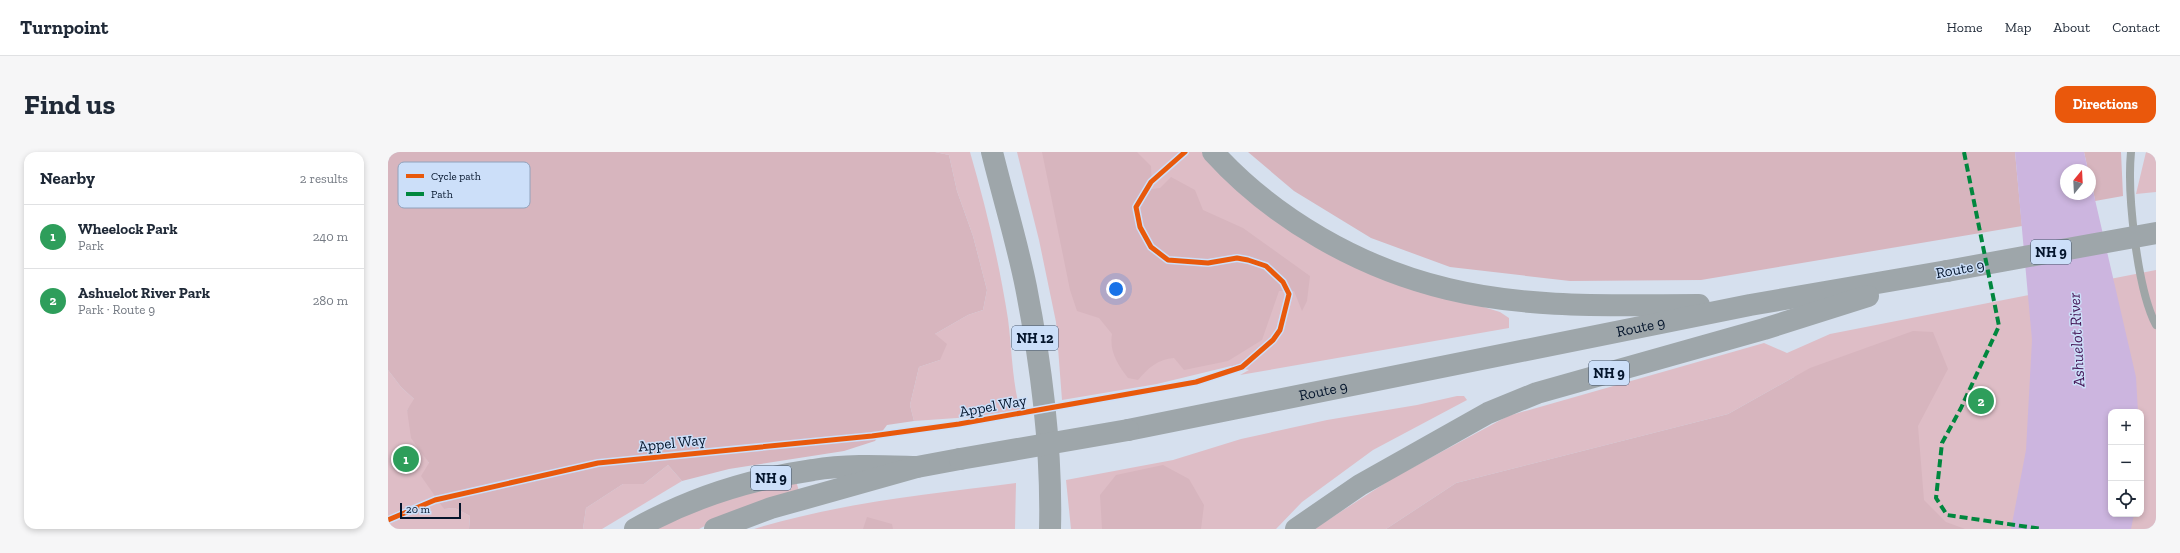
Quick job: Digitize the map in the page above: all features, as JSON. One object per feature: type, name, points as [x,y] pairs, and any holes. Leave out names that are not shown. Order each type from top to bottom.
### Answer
[{"type":"highway","name":"NH 12","points":[[992,152],[1026,286],[1038,357],[1051,488],[1050,529]]},
{"type":"highway","points":[[1213,152],[1230,171],[1278,210],[1333,244],[1388,271],[1448,289],[1506,299],[1575,305],[1750,305]]},
{"type":"highway","name":"Route 9","points":[[917,467],[1128,430],[1750,305],[2156,233]]},
{"type":"highway","name":"NH 9","points":[[1296,529],[1360,485],[1488,413],[1537,393],[1764,329],[1947,271]]},
{"type":"highway","name":"NH 9","points":[[635,529],[659,515],[704,495],[748,483],[814,469],[869,466],[917,467]]},
{"type":"highway","points":[[715,529],[771,508],[917,467]]},
{"type":"lane","points":[[2131,152],[2131,200],[2137,250],[2148,310],[2156,325]]},
{"type":"shaded area","points":[[388,152],[935,152],[949,155],[957,191],[973,236],[987,290],[983,310],[968,315],[935,334],[947,344],[940,360],[919,367],[910,405],[914,421],[887,425],[875,441],[844,451],[729,469],[682,481],[668,465],[644,484],[623,484],[586,508],[583,529],[469,529],[470,516],[455,508],[444,509],[421,476],[429,463],[411,438],[407,410],[414,399],[401,387],[388,370]]},
{"type":"shaded area","points":[[935,152],[970,152],[987,214],[1001,277],[1008,319],[1015,387],[1020,410],[971,417],[914,421],[910,405],[919,367],[940,360],[935,334],[968,315],[983,310],[987,290],[973,236],[957,191],[949,155]]},
{"type":"shaded area","points":[[1017,152],[1203,152],[1264,209],[1477,305],[1500,312],[1509,318],[1509,328],[1240,375],[1249,370],[1231,366],[1157,384],[1062,400],[1056,322],[1039,240]]},
{"type":"shaded area","points":[[1042,152],[1137,152],[1151,166],[1152,189],[1160,188],[1171,177],[1195,190],[1203,210],[1243,228],[1310,276],[1307,301],[1302,311],[1294,291],[1279,291],[1262,340],[1228,361],[1184,370],[1174,358],[1168,359],[1158,362],[1138,380],[1128,378],[1115,358],[1111,340],[1112,334],[1099,318],[1077,311],[1070,290]]},
{"type":"shaded area","points":[[1248,152],[2015,152],[2022,226],[1701,280],[1570,281],[1450,267],[1371,238],[1294,191]]},
{"type":"shaded area","points":[[2084,152],[2121,152],[2123,196],[2095,201],[2096,164],[2087,164]]},
{"type":"shaded area","points":[[2146,152],[2156,152],[2156,192],[2136,194]]},
{"type":"shaded area","points":[[2156,270],[2156,529],[1917,529],[1794,377],[1728,414],[1456,483],[1386,529],[1314,529],[1393,478],[1508,416],[1764,343],[1787,353],[1830,334]]},
{"type":"shaded area","points":[[1913,331],[1933,332],[1948,369],[1918,426],[1924,500],[1946,522],[1965,529],[1386,529],[1456,483],[1728,414],[1810,368]]},
{"type":"shaded area","points":[[388,370],[401,387],[415,400],[407,410],[422,452],[429,463],[444,509],[455,508],[470,516],[469,529],[388,529]]},
{"type":"shaded area","points":[[1457,396],[1464,396],[1467,400],[1373,450],[1302,502],[1276,529],[1071,529],[1066,480],[1173,460],[1241,439],[1327,420],[1417,405]]},
{"type":"shaded area","points":[[668,465],[682,481],[602,529],[583,529],[586,508],[623,484],[644,484]]},
{"type":"shaded area","points":[[1163,465],[1189,479],[1204,505],[1201,529],[1102,529],[1100,495],[1116,475]]},
{"type":"shaded area","points":[[796,481],[799,491],[728,514],[699,529],[649,529],[708,501]]},
{"type":"shaded area","points":[[1016,483],[1015,529],[754,529],[819,512],[884,500]]},
{"type":"shaded area","points":[[867,517],[892,524],[893,529],[863,529]]},
{"type":"water","name":"Ashuelot River","points":[[2015,152],[2084,152],[2087,164],[2060,164],[2060,200],[2095,200],[2136,377],[2138,409],[2108,409],[2108,517],[2133,517],[2131,529],[2011,529],[2026,450],[2032,340]]},
{"type":"marked path","points":[[1964,152],[1999,326],[1961,408],[1942,443],[1936,498],[1947,515],[2042,529]]},
{"type":"cycle path","name":"Appel Way","points":[[388,520],[435,500],[598,463],[872,436],[959,424],[1196,382],[1242,367],[1273,340],[1280,330],[1289,294],[1283,282],[1266,266],[1237,258],[1208,263],[1168,260],[1151,247],[1140,227],[1136,207],[1151,182],[1185,152]]},
{"type":"place","name":"Ashuelot River Park","points":[[1981,401]]},
{"type":"place","name":"Wheelock Park","points":[[406,459]]}]
